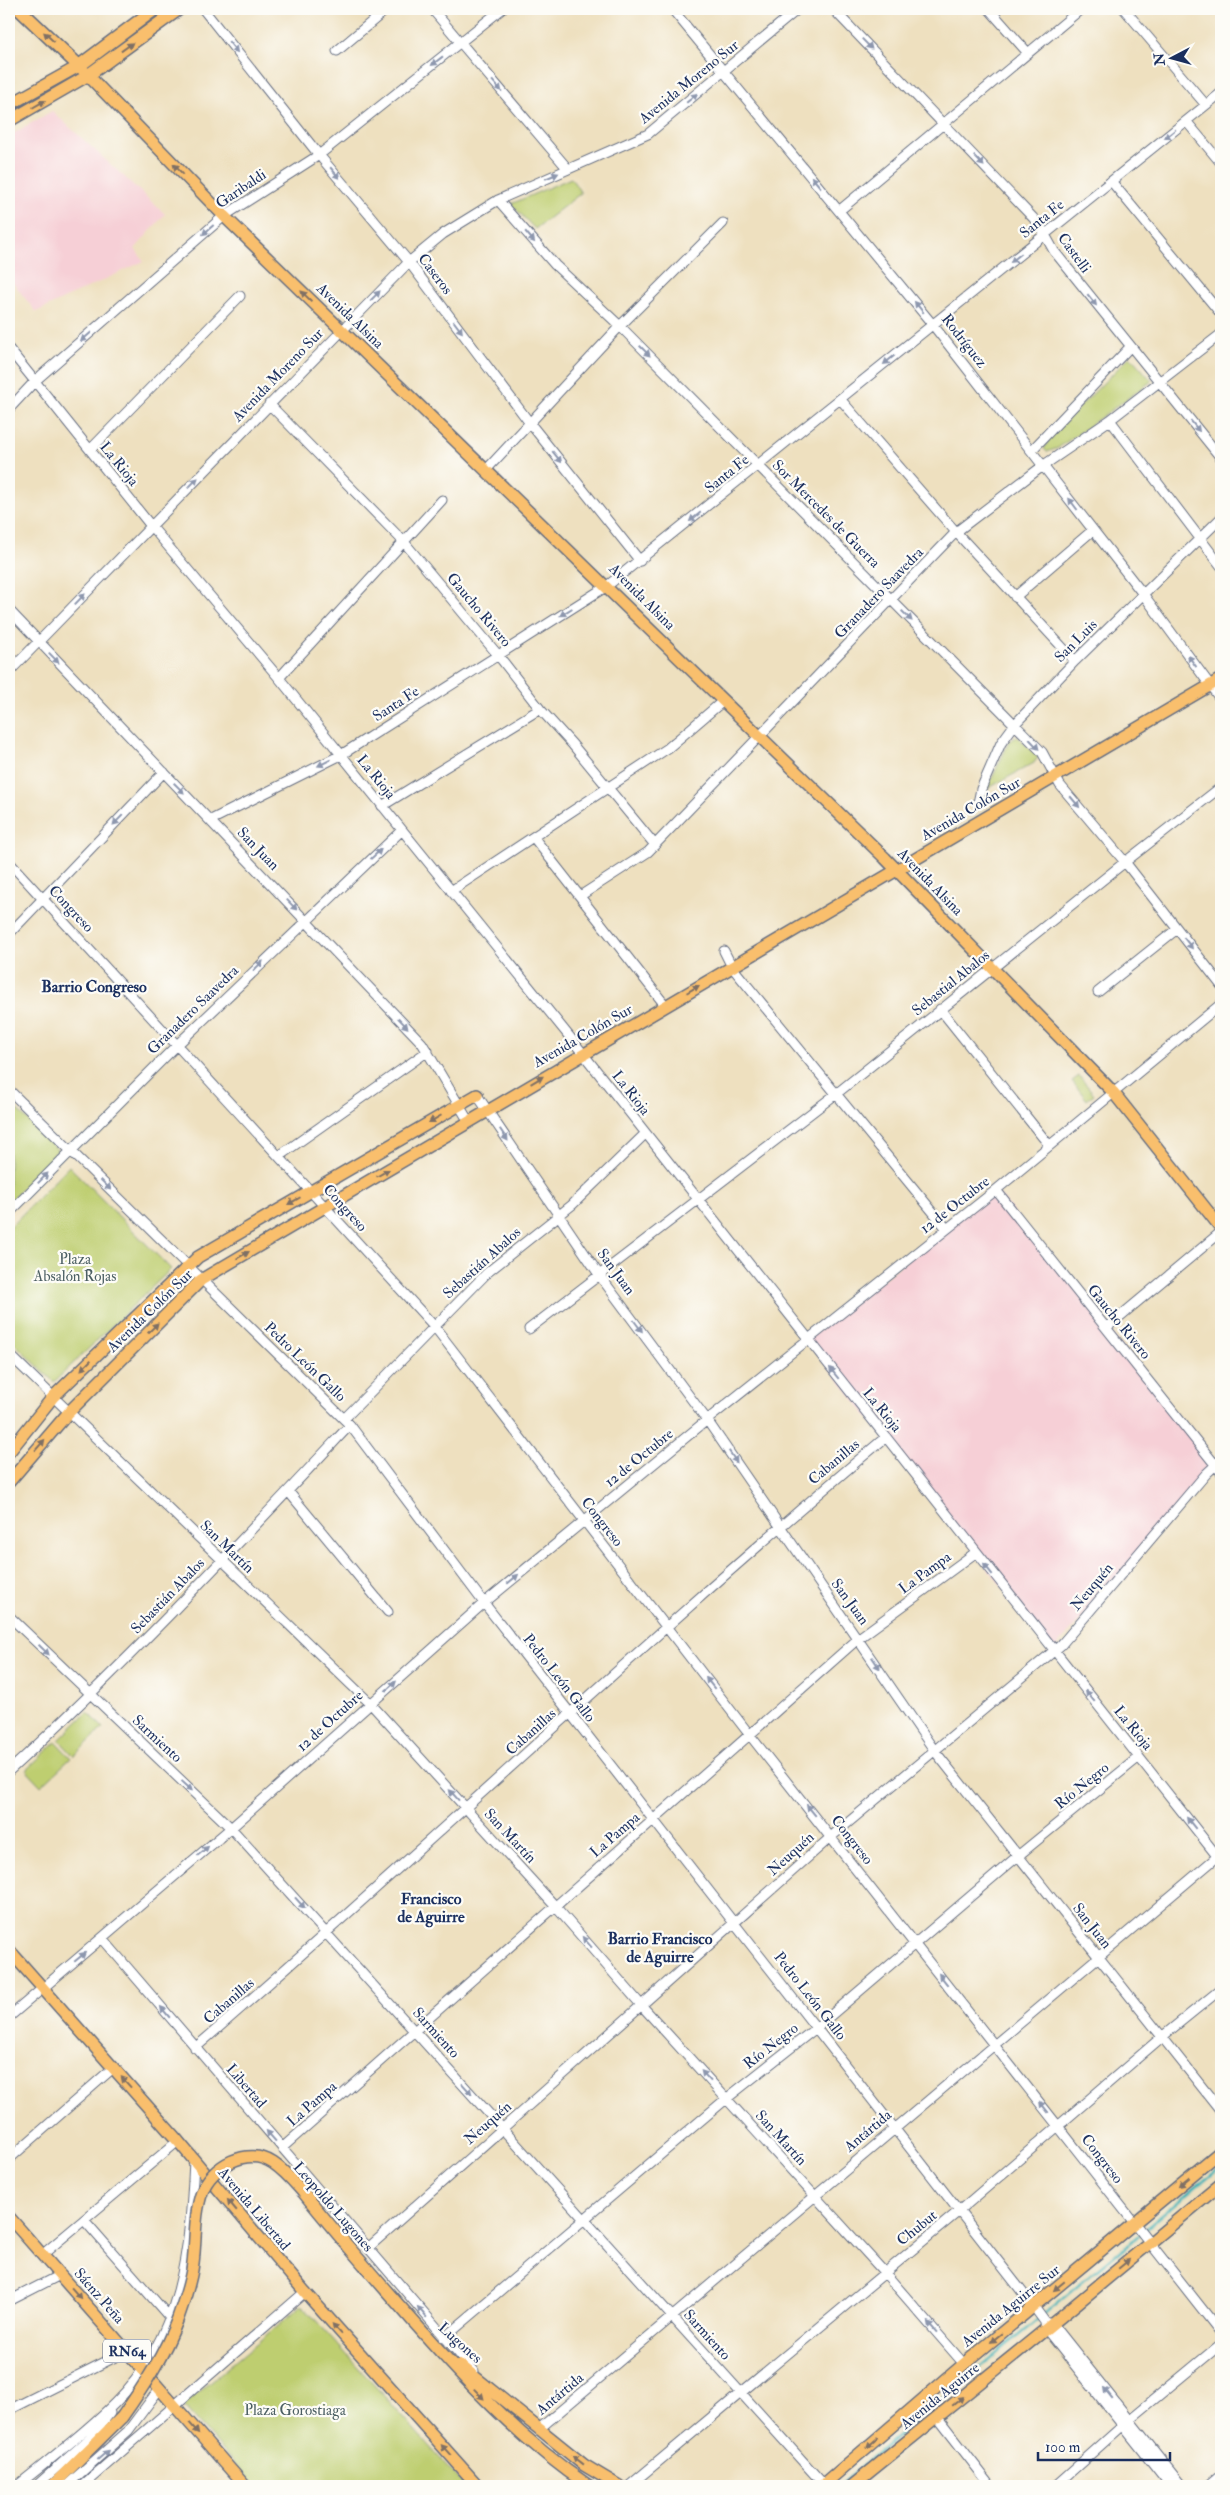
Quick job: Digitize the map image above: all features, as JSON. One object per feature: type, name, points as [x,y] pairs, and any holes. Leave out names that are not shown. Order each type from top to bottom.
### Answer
[{"type":"highway","name":"Avenida Alsina","points":[[19,9],[79,66]]},
{"type":"highway","points":[[79,66],[155,9]]},
{"type":"highway","points":[[87,76],[179,9]]},
{"type":"main road","name":"Avenida Alsina","points":[[79,66],[224,216],[607,586],[896,870],[1113,1092],[1221,1230]]},
{"type":"main road","points":[[9,105],[79,66]]},
{"type":"main road","points":[[9,121],[87,76]]},
{"type":"main road","name":"Avenida Colón Sur","points":[[9,1482],[69,1412],[201,1280],[582,1053],[1221,680]]},
{"type":"main road","name":"Avenida Colón Sur","points":[[9,1452],[54,1397],[198,1257],[477,1095]]},
{"type":"main road","name":"Avenida Libertad","points":[[9,1950],[178,2141],[304,2292],[478,2486]]},
{"type":"main road","name":"Avenida Aguirre Sur","points":[[824,2486],[964,2364],[1035,2309],[1136,2226],[1221,2151]]},
{"type":"main road","name":"Leopoldo Lugones","points":[[52,2486],[122,2417],[152,2373],[177,2320],[193,2267],[197,2215],[202,2192],[210,2177],[219,2169],[238,2159],[248,2157],[272,2162],[282,2170],[480,2396],[531,2444],[589,2486]]},
{"type":"main road","points":[[1048,2325],[1147,2241],[1221,2184]]},
{"type":"main road","name":"Sáenz Peña","points":[[9,2217],[245,2486]]},
{"type":"main road","name":"Lugones","points":[[411,2319],[489,2388]]},
{"type":"main road","name":"Avenida Aguirre","points":[[852,2486],[938,2418],[1048,2325]]},
{"type":"main road","points":[[489,2388],[584,2465],[619,2486]]},
{"type":"street","name":"Caseros","points":[[203,9],[319,155],[410,262],[529,422],[640,561]]},
{"type":"street","points":[[337,50],[387,9]]},
{"type":"street","points":[[432,9],[568,169]]},
{"type":"street","name":"Garibaldi","points":[[9,409],[36,380],[224,216],[319,155],[502,9]]},
{"type":"street","name":"Rodríguez","points":[[672,9],[840,210],[933,325],[1044,465],[1221,700]]},
{"type":"street","name":"Avenida Moreno Sur","points":[[9,672],[341,330],[410,262],[443,234],[498,200],[648,134],[798,9]]},
{"type":"street","name":"Castelli","points":[[833,9],[1039,224],[1054,251],[1221,458]]},
{"type":"street","points":[[989,9],[1028,53]]},
{"type":"street","points":[[840,210],[1082,9]]},
{"type":"street","points":[[1124,9],[1206,105]]},
{"type":"street","name":"Santa Fe","points":[[211,820],[341,755],[607,586],[1221,93]]},
{"type":"street","points":[[1186,121],[1221,163]]},
{"type":"street","points":[[1111,181],[1221,314]]},
{"type":"street","name":"Sor Mercedes de Guerra","points":[[498,200],[555,265],[620,326],[1016,724],[1049,762],[1056,777]]},
{"type":"street","points":[[486,469],[620,326],[722,223]]},
{"type":"street","points":[[90,450],[240,296]]},
{"type":"street","name":"Granadero Saavedra","points":[[580,896],[640,858],[655,845],[761,738],[956,532],[1044,465],[1110,420],[1221,334]]},
{"type":"street","points":[[1032,450],[1130,347]]},
{"type":"street","name":"La Rioja","points":[[9,348],[151,526],[279,678],[582,1053],[807,1340],[886,1437],[975,1553],[1219,1859]]},
{"type":"street","points":[[841,400],[956,532],[1075,661]]},
{"type":"street","name":"Gaucho Rivero","points":[[269,404],[404,542],[498,655],[540,709],[572,744],[655,845]]},
{"type":"street","points":[[1110,420],[1221,566]]},
{"type":"street","points":[[279,678],[442,500]]},
{"type":"street","name":"San Luis","points":[[978,803],[981,789],[1001,743],[1016,724],[1075,661],[1221,518]]},
{"type":"street","points":[[1015,597],[1093,530]]},
{"type":"street","name":"San Juan","points":[[9,610],[211,820],[428,1051],[469,1122]]},
{"type":"street","points":[[451,892],[668,748],[722,701]]},
{"type":"street","points":[[382,806],[540,709]]},
{"type":"street","points":[[9,934],[164,772]]},
{"type":"street","points":[[1056,777],[1221,985]]},
{"type":"street","name":"Sebastial Abalos","points":[[529,1329],[836,1094],[991,968],[1221,787]]},
{"type":"street","name":"Granadero Saavedra","points":[[9,1213],[177,1045],[306,920],[402,831]]},
{"type":"street","points":[[534,838],[665,1005]]},
{"type":"street","name":"Congreso","points":[[9,862],[434,1326],[749,1734],[832,1836],[1147,2241]]},
{"type":"street","points":[[1098,992],[1177,929]]},
{"type":"street","points":[[724,951],[732,967],[947,1229]]},
{"type":"street","name":"12 de Octubre","points":[[9,2017],[231,1828],[484,1603],[583,1520],[996,1190],[1221,1004]]},
{"type":"street","points":[[940,1009],[1049,1146]]},
{"type":"street","points":[[279,1156],[428,1051]]},
{"type":"street","name":"Pedro León Gallo","points":[[9,1090],[347,1422],[570,1715],[735,1922],[1035,2309],[1126,2423],[1171,2486]]},
{"type":"street","name":"San Juan","points":[[477,1095],[600,1276],[707,1420],[859,1638],[934,1750],[1221,2111]]},
{"type":"street","name":"Sebastián Abalos","points":[[22,1758],[90,1694],[288,1491],[347,1422],[434,1326],[499,1262],[572,1205],[646,1134]]},
{"type":"street","name":"Gaucho Rivero","points":[[996,1190],[1219,1465]]},
{"type":"street","points":[[1106,1328],[1221,1230]]},
{"type":"street","name":"San Martín","points":[[9,1354],[370,1704],[555,1906],[642,2006],[884,2272],[964,2364]]},
{"type":"street","name":"Cabanillas","points":[[195,2048],[328,1934],[780,1526],[886,1437]]},
{"type":"street","name":"Neuquén","points":[[368,2248],[832,1836],[1053,1651],[1219,1465]]},
{"type":"street","points":[[288,1491],[388,1612]]},
{"type":"street","name":"La Pampa","points":[[282,2148],[859,1638],[975,1553]]},
{"type":"street","name":"Sarmiento","points":[[9,1616],[231,1828],[416,2031],[824,2486]]},
{"type":"street","name":"Río Negro","points":[[444,2338],[726,2099],[816,2028],[1019,1855],[1139,1757]]},
{"type":"street","points":[[9,1771],[22,1758]]},
{"type":"street","points":[[9,1776],[22,1758]]},
{"type":"street","name":"Antártida","points":[[539,2429],[673,2318],[894,2127],[995,2045],[1098,1956],[1219,1859]]},
{"type":"street","name":"Libertad","points":[[102,1938],[444,2338],[489,2388]]},
{"type":"street","name":"Chubut","points":[[629,2486],[742,2394],[1163,2036],[1221,1989]]},
{"type":"street","points":[[9,2159],[113,2068]]},
{"type":"street","points":[[42,2255],[178,2141]]},
{"type":"street","points":[[36,2486],[90,2438],[143,2370],[171,2319],[180,2289],[187,2250],[194,2160]]},
{"type":"street","points":[[84,2220],[171,2319]]},
{"type":"street","points":[[1147,2241],[1221,2333]]},
{"type":"street","points":[[9,2301],[60,2275]]},
{"type":"street","points":[[82,2486],[304,2292]]},
{"type":"street","points":[[1055,2486],[1126,2423],[1221,2344]]},
{"type":"street","points":[[9,2410],[126,2350]]},
{"type":"street","points":[[66,2486],[128,2431],[160,2388]]},
{"type":"street","points":[[17,2486],[100,2417],[126,2391]]},
{"type":"street","points":[[938,2418],[991,2486]]},
{"type":"street","name":"Pedro León Gallo","points":[[1126,2423],[1182,2486]]},
{"type":"street","points":[[1208,2486],[1221,2475]]},
{"type":"shaded area","points":[[52,111],[165,214],[135,249],[144,261],[36,312],[9,278],[9,136]]},
{"type":"shaded area","points":[[996,1190],[1216,1465],[1053,1651],[807,1340]]},
{"type":"green space","points":[[571,178],[581,193],[535,229],[511,204]]},
{"type":"green space","points":[[1130,356],[1152,381],[1058,448],[1047,452],[1044,449],[1050,437]]},
{"type":"green space","points":[[1017,736],[1038,757],[1034,763],[987,789],[1009,742]]},
{"type":"green space","points":[[1079,1076],[1094,1094],[1087,1100],[1072,1081]]},
{"type":"green space","points":[[9,1102],[58,1150],[9,1202]]},
{"type":"green space","name":"Plaza Absalón Rojas","points":[[69,1166],[171,1269],[54,1382],[9,1338],[9,1228]]},
{"type":"green space","points":[[88,1712],[103,1728],[74,1756],[59,1740]]},
{"type":"green space","points":[[56,1742],[71,1758],[41,1786],[26,1770]]},
{"type":"green space","name":"Plaza Gorostiaga","points":[[302,2305],[465,2486],[254,2486],[183,2405]]},
{"type":"waterway","points":[[1144,2230],[1221,2166]]},
{"type":"waterway","points":[[838,2486],[1140,2234]]},
{"type":"district","name":"Barrio Congreso","points":[[94,987]]},
{"type":"district","name":"Francisco de Aguirre","points":[[431,1908]]},
{"type":"district","name":"Barrio Francisco de Aguirre","points":[[660,1948]]}]
